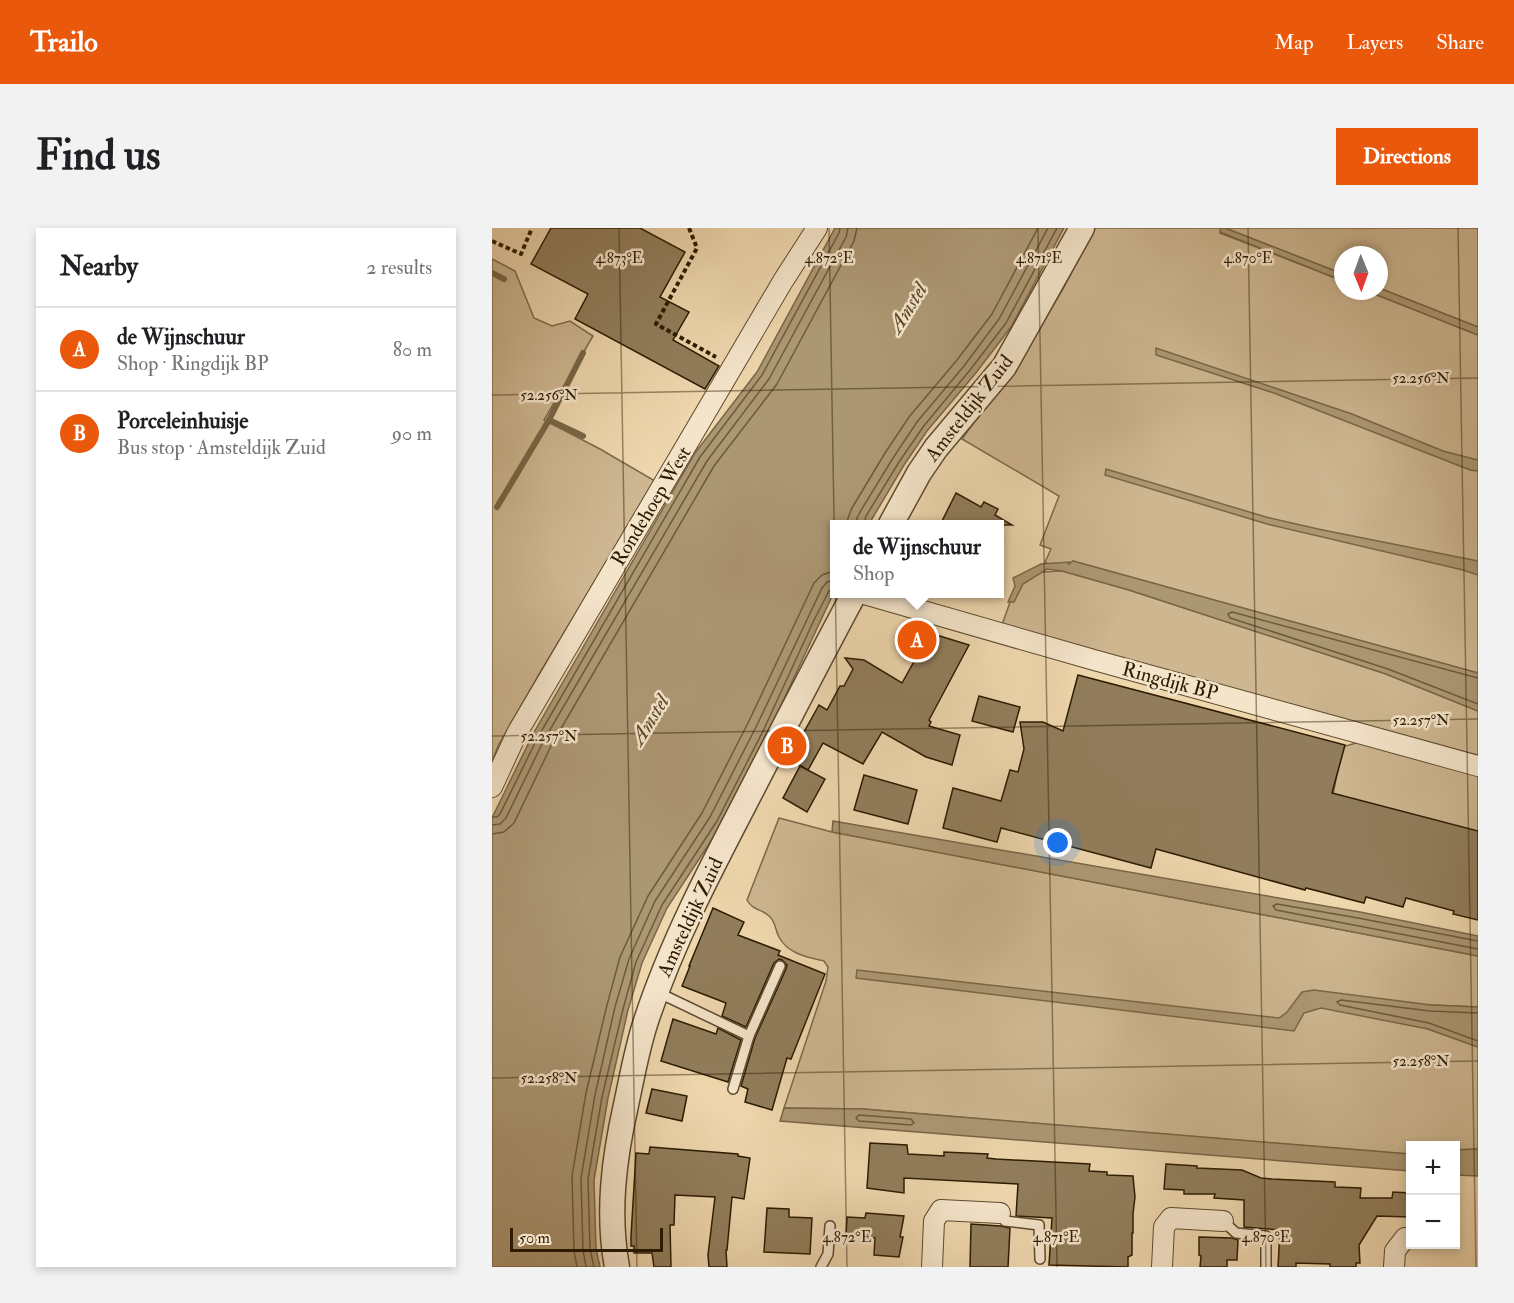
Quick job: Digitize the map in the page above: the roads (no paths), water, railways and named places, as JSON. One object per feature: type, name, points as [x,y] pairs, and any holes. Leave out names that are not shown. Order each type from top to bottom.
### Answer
[{"type":"street","name":"Rondehoep West","points":[[492,788],[517,733],[783,281],[817,228]]},
{"type":"street","name":"Amsteldijk Zuid","points":[[894,520],[919,473],[936,448],[1004,367],[1082,228]]},
{"type":"street","name":"Amsteldijk Zuid","points":[[617,1267],[613,1239],[613,1206],[618,1139],[645,1023],[670,955],[702,888],[852,598]]},
{"type":"street","name":"Ringdijk BP","points":[[878,598],[1478,766]]},
{"type":"street","points":[[932,1267],[934,1221],[941,1210],[1000,1213]]},
{"type":"street","points":[[1161,1267],[1164,1227],[1171,1218],[1223,1221]]},
{"type":"street","points":[[1394,1267],[1395,1251],[1406,1238]]},
{"type":"lane","points":[[734,1089],[749,1036],[780,966]]},
{"type":"lane","points":[[657,992],[749,1036]]},
{"type":"lane","points":[[1000,1213],[1005,1221],[1039,1225],[1040,1259]]},
{"type":"lane","points":[[1223,1221],[1236,1233],[1266,1236],[1266,1267]]},
{"type":"lane","points":[[820,1267],[828,1254],[830,1226]]},
{"type":"water","name":"Amstel","points":[[835,228],[1064,228],[1011,327],[927,431],[871,520],[830,520],[831,598],[769,731],[722,824],[667,908],[642,963],[628,1010],[608,1098],[594,1180],[596,1249],[600,1267],[492,1267],[492,818],[533,734],[695,453],[757,372]]},
{"type":"water","points":[[1221,228],[1225,228],[1334,270],[1334,277],[1220,232]]},
{"type":"water","points":[[1388,292],[1478,327],[1478,335],[1388,299]]},
{"type":"water","points":[[1156,348],[1352,414],[1443,451],[1478,460],[1478,471],[1470,470],[1274,393],[1156,355]]},
{"type":"water","points":[[1106,469],[1266,517],[1478,561],[1478,575],[1267,524],[1105,475]]},
{"type":"water","points":[[1073,561],[1478,673],[1478,711],[1386,674],[1129,590],[1062,571],[1047,569],[1023,584],[1014,602],[1008,602],[1015,586],[1013,578],[1041,564],[1070,562],[1068,565]]},
{"type":"water","points":[[833,821],[1360,912],[1478,936],[1478,956],[832,832]]},
{"type":"water","points":[[857,970],[1279,1018],[1287,1012],[1302,992],[1314,990],[1431,1005],[1478,1007],[1478,1047],[1428,1029],[1321,1008],[1304,1013],[1294,1031],[856,978]]},
{"type":"water","points":[[784,1108],[863,1109],[1406,1154],[1406,1171],[780,1121]]},
{"type":"water","points":[[1478,1149],[1478,1176],[1460,1175],[1460,1150]]},
{"type":"waterway","points":[[492,273],[504,279]]},
{"type":"waterway","points":[[549,420],[583,353]]},
{"type":"waterway","points":[[497,507],[549,420],[583,436]]},
{"type":"place","name":"de Wijnschuur","points":[[917,640]]},
{"type":"place","name":"Porceleinhuisje","points":[[787,746]]}]
